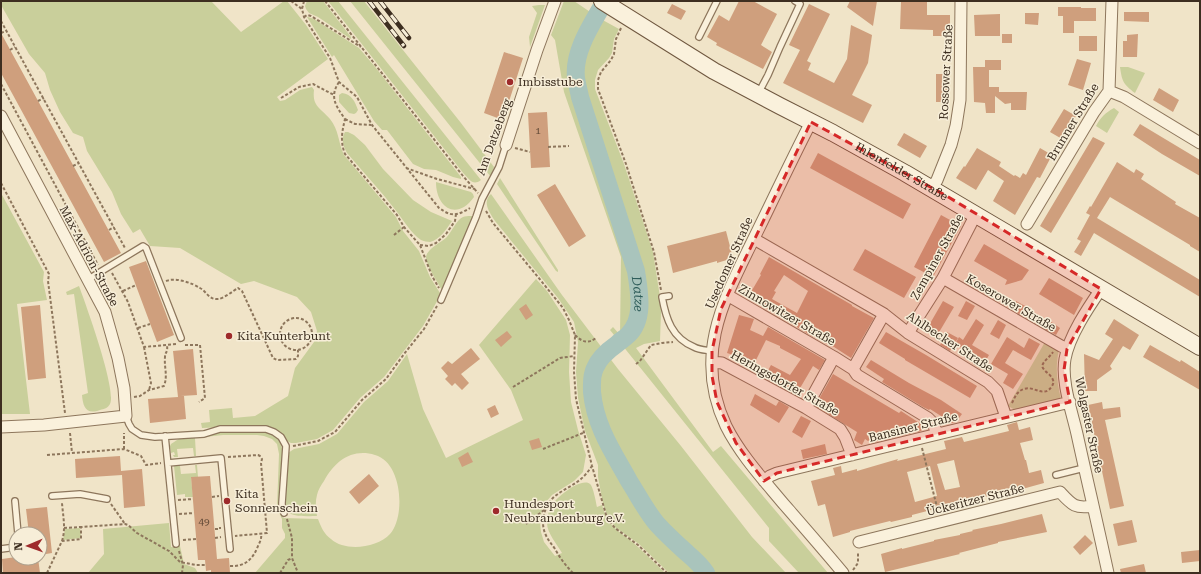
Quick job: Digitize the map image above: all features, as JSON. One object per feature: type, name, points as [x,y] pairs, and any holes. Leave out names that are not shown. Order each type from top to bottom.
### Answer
[{"type":"main road","name":"Ihlenfelder Straße","points":[[605,3],[714,71],[833,133],[932,188],[1200,347]]},
{"type":"street","name":"Am Datzeberg","points":[[506,145],[537,50],[555,1]]},
{"type":"street","name":"Rossower Straße","points":[[932,188],[937,180],[951,145],[956,126],[960,100],[962,1]]},
{"type":"street","name":"Brunner Straße","points":[[1027,224],[1094,112],[1109,91],[1112,1]]},
{"type":"street","points":[[1109,91],[1124,97],[1200,143]]},
{"type":"street","name":"Max-Adrion-Straße","points":[[1,116],[105,312],[118,358],[127,420]]},
{"type":"street","name":"Usedomer Straße","points":[[811,122],[721,310],[716,325],[712,356],[714,388],[724,421],[736,443],[764,481],[843,573]]},
{"type":"street","name":"Zempiner Straße","points":[[908,333],[943,278],[976,214]]},
{"type":"street","name":"Ahlbecker Straße","points":[[754,239],[884,314],[908,333],[988,382],[997,391],[1005,414]]},
{"type":"street","name":"Koserower Straße","points":[[943,278],[1063,346]]},
{"type":"street","name":"Wolgaster Straße","points":[[1101,289],[1071,339],[1063,346],[1065,359],[1064,370],[1070,402],[1108,573]]},
{"type":"street","name":"Zinnowitzer Straße","points":[[727,296],[834,357],[852,369],[857,375],[928,418],[933,423],[938,434]]},
{"type":"street","points":[[852,369],[884,314]]},
{"type":"street","name":"Heringsdorfer Straße","points":[[712,356],[722,363],[806,408],[840,429],[852,455]]},
{"type":"street","name":"Zinnowitzer Straße","points":[[806,408],[834,357]]},
{"type":"street","name":"Bansiner Straße","points":[[764,481],[776,473],[919,439],[1005,414],[1070,402]]},
{"type":"street","points":[[1,427],[31,426],[69,422],[127,420]]},
{"type":"street","name":"Ückeritzer Straße","points":[[859,542],[1060,492],[1070,503],[1075,506],[1080,508],[1093,506]]},
{"type":"lane","points":[[699,37],[717,1]]},
{"type":"lane","points":[[758,94],[800,4],[795,1]]},
{"type":"lane","name":"Am Datzeberg","points":[[442,298],[482,199],[499,167],[506,145]]},
{"type":"lane","points":[[87,280],[143,246],[146,248],[181,338]]},
{"type":"lane","points":[[669,296],[662,297],[668,323],[673,331],[684,342],[712,356]]},
{"type":"lane","points":[[127,420],[132,429],[141,435],[155,437],[204,434],[220,429],[266,429],[274,432],[280,437],[286,446],[282,503],[284,513]]},
{"type":"lane","points":[[165,436],[176,543]]},
{"type":"lane","points":[[168,463],[221,458],[230,549]]},
{"type":"lane","points":[[1056,475],[1084,468]]},
{"type":"lane","points":[[52,496],[80,494],[107,499]]},
{"type":"lane","points":[[15,501],[17,526]]},
{"type":"path","points":[[291,1],[302,10]]},
{"type":"path","points":[[304,1],[302,10],[304,17],[330,58],[339,82],[357,97],[372,125],[439,208],[448,214],[456,214],[471,208],[482,199],[493,223],[563,308],[575,335],[574,372],[576,399],[583,433],[607,518],[615,528],[638,545],[667,573]]},
{"type":"path","points":[[325,1],[463,176],[476,190],[437,179],[406,167]]},
{"type":"path","points":[[304,17],[307,14],[363,49]]},
{"type":"path","points":[[1,21],[129,254]]},
{"type":"path","points":[[620,30],[616,39],[614,54],[611,60],[600,72],[598,89],[626,164],[654,252],[662,297]]},
{"type":"path","points":[[1,33],[6,31]]},
{"type":"path","points":[[10,50],[15,47]]},
{"type":"path","points":[[339,82],[335,88],[334,95],[336,106],[345,119],[355,124],[372,125]]},
{"type":"path","points":[[1,84],[102,271]]},
{"type":"path","points":[[281,98],[299,86],[313,84],[334,95]]},
{"type":"path","points":[[38,101],[44,98]]},
{"type":"path","points":[[296,446],[318,441],[335,432],[362,400],[386,379],[424,328],[442,298],[420,245],[404,227],[397,215],[345,154],[341,141],[345,119]]},
{"type":"path","points":[[506,145],[530,152]]},
{"type":"path","points":[[548,147],[569,146]]},
{"type":"path","points":[[74,166],[79,163]]},
{"type":"path","points":[[1,183],[49,274],[49,289],[66,416],[69,422],[72,453]]},
{"type":"path","points":[[420,245],[429,246],[436,243],[446,234],[455,221],[456,214]]},
{"type":"path","points":[[109,230],[114,227]]},
{"type":"path","points":[[394,235],[404,227]]},
{"type":"path","points":[[108,266],[123,291],[138,328],[144,347],[151,383],[149,390]]},
{"type":"path","points":[[160,283],[170,279],[186,282],[201,288],[211,298],[219,299],[238,288],[242,291],[273,358],[277,360],[296,358],[298,356],[298,350]]},
{"type":"path","points":[[123,291],[136,285]]},
{"type":"path","points":[[290,318],[301,318],[306,321],[312,330],[312,335],[308,345],[298,350],[293,350],[284,345],[279,335],[282,325],[290,318]]},
{"type":"path","points":[[138,328],[150,324]]},
{"type":"path","points":[[575,335],[579,339],[587,342],[596,338]]},
{"type":"path","points":[[636,364],[640,361],[651,345],[662,342],[684,342]]},
{"type":"path","points":[[124,398],[140,396],[149,390],[164,386],[166,380],[165,356],[167,345]]},
{"type":"path","points":[[144,347],[200,345],[205,398],[199,402]]},
{"type":"path","points":[[1005,414],[1018,392],[1023,389],[1031,388],[1046,392],[1051,387],[1053,380],[1045,372],[1042,366],[1045,360],[1063,346]]},
{"type":"path","points":[[513,387],[560,358],[574,356]]},
{"type":"path","points":[[124,449],[125,427],[127,420]]},
{"type":"path","points":[[543,449],[583,433]]},
{"type":"path","points":[[919,439],[941,522]]},
{"type":"path","points":[[47,456],[124,449],[141,456],[146,464],[168,463]]},
{"type":"path","points":[[221,458],[258,455],[262,459],[261,463],[267,533],[229,536]]},
{"type":"path","points":[[573,573],[566,566],[544,532],[543,522],[545,510],[555,496],[579,481],[592,466]]},
{"type":"path","points":[[47,573],[62,541],[64,528],[61,496]]},
{"type":"path","points":[[107,499],[113,505],[125,524],[137,533],[169,551],[180,562],[206,565]]},
{"type":"path","points":[[172,500],[193,499]]},
{"type":"path","points":[[526,524],[545,510]]},
{"type":"path","points":[[173,514],[194,513]]},
{"type":"path","points":[[284,513],[292,538],[292,558],[298,573]]},
{"type":"path","points":[[64,528],[125,524]]},
{"type":"path","points":[[62,541],[81,539],[81,527]]},
{"type":"path","points":[[230,566],[242,565],[251,559],[255,554],[261,540],[261,533]]},
{"type":"path","points":[[182,573],[182,563],[176,543],[196,539]]},
{"type":"path","points":[[851,573],[858,563],[859,542]]},
{"type":"path","points":[[280,573],[288,560],[292,558]]},
{"type":"highlighted area","points":[[811,122],[945,195],[1101,289],[1067,349],[1064,370],[1070,402],[777,473],[764,481],[736,443],[717,402],[712,376],[712,351],[721,309]]},
{"type":"green space","points":[[1,1],[211,1],[241,32],[284,1],[287,1],[306,25],[328,59],[277,97],[280,101],[285,100],[300,90],[312,87],[314,90],[314,100],[316,104],[330,119],[335,127],[344,155],[396,217],[403,231],[419,251],[430,277],[440,293],[440,296],[423,326],[384,377],[360,398],[333,430],[317,439],[291,443],[276,430],[267,427],[202,428],[201,423],[210,422],[209,410],[232,408],[233,418],[255,416],[288,396],[295,368],[314,342],[317,331],[311,312],[297,297],[254,281],[241,284],[180,248],[150,246],[140,229],[133,233],[121,214],[112,192],[87,151],[83,137],[73,133],[60,112],[50,90],[45,73],[29,54],[1,5]]},
{"type":"green space","points":[[307,1],[323,1],[351,39],[318,17],[309,13],[305,6]]},
{"type":"green space","points":[[328,1],[338,1],[481,180],[474,182],[464,174]]},
{"type":"green space","points":[[350,1],[364,1],[494,167],[491,177]]},
{"type":"green space","points":[[564,1],[574,1],[599,18],[619,29],[614,39],[612,53],[598,70],[595,80],[595,89],[624,164],[653,252],[660,297],[660,341],[644,344],[636,348],[713,452],[721,446],[828,573],[799,573],[769,541],[769,528],[610,330],[613,327],[620,335],[621,257],[564,92],[555,40],[551,35]]},
{"type":"green space","points":[[545,5],[530,47],[529,37],[537,13],[532,6]]},
{"type":"green space","points":[[307,17],[314,19],[359,48],[461,177],[461,179],[436,170],[424,169],[413,164],[387,130],[382,130],[374,121],[334,55],[332,57]]},
{"type":"green space","points":[[1120,67],[1128,67],[1145,73],[1135,93],[1124,82]]},
{"type":"green space","points":[[342,93],[353,99],[358,110],[356,113],[349,113],[339,102],[339,95]]},
{"type":"green space","points":[[1114,108],[1119,112],[1107,133],[1096,126],[1108,112]]},
{"type":"green space","points":[[345,132],[354,135],[365,145],[383,169],[413,200],[431,212],[452,221],[437,239],[429,242],[421,240],[414,234],[385,197],[347,153],[343,142]]},
{"type":"green space","points":[[500,178],[558,270],[558,272],[497,184]]},
{"type":"green space","points":[[436,182],[471,192],[474,197],[461,208],[455,210],[449,208],[440,199]]},
{"type":"green space","points":[[1,193],[44,272],[43,281],[47,300],[17,304],[30,414],[1,414]]},
{"type":"green space","points":[[491,194],[562,295],[618,369],[681,446],[752,537],[786,573],[669,573],[639,544],[616,528],[608,517],[603,504],[598,477],[598,465],[585,431],[578,398],[576,372],[578,342],[574,322],[558,298],[493,218],[487,207],[487,200]]},
{"type":"green space","points":[[465,216],[472,216],[473,218],[442,290],[428,265],[426,257],[427,254],[431,249],[446,238],[456,223]]},
{"type":"green space","points":[[536,279],[547,291],[566,320],[570,335],[569,372],[571,402],[586,455],[583,472],[574,481],[552,495],[542,509],[540,522],[544,542],[555,556],[562,553],[550,535],[547,527],[549,511],[564,493],[575,485],[581,483],[590,484],[597,507],[602,505],[608,520],[612,525],[665,573],[255,573],[285,538],[282,528],[282,519],[277,508],[279,454],[277,444],[272,439],[257,435],[223,435],[195,438],[196,456],[194,456],[193,448],[177,449],[178,457],[174,457],[174,452],[171,453],[171,444],[179,438],[202,433],[254,431],[271,434],[280,442],[283,454],[279,503],[283,518],[318,519],[326,535],[344,546],[361,547],[377,543],[390,534],[395,526],[398,515],[399,490],[396,478],[391,468],[384,460],[375,455],[359,453],[339,462],[328,474],[318,491],[316,498],[317,516],[303,516],[294,515],[286,511],[284,508],[288,453],[294,449],[319,444],[337,434],[364,402],[388,381],[407,354],[423,409],[446,458],[523,420],[511,390],[479,345]]},
{"type":"green space","points":[[79,286],[100,347],[111,396],[110,404],[108,406],[104,409],[95,411],[88,411],[83,403],[82,395],[88,393],[74,294],[67,295],[66,292]]},
{"type":"green space","points":[[1045,342],[1059,350],[1057,375],[1061,399],[1017,411],[1008,406]]},
{"type":"green space","points":[[195,465],[197,465],[198,477],[191,478],[193,497],[185,497],[185,494],[177,495],[174,466],[180,466],[181,474],[196,473]]},
{"type":"green space","points":[[169,523],[171,547],[180,546],[184,564],[195,568],[198,573],[88,573],[104,554],[103,529]]},
{"type":"green space","points":[[80,528],[81,538],[63,540],[65,529]]},
{"type":"building","points":[[739,1],[753,1],[777,14],[761,45],[772,52],[763,69],[716,45],[717,43],[707,37],[719,15],[729,21]]},
{"type":"building","points":[[850,1],[877,1],[873,26],[847,7]]},
{"type":"building","points":[[901,2],[927,2],[927,15],[950,15],[950,36],[933,36],[933,30],[900,29]]},
{"type":"building","points":[[672,4],[686,11],[681,20],[667,13]]},
{"type":"building","points":[[809,4],[830,14],[807,61],[811,63],[808,70],[834,83],[847,59],[851,25],[872,35],[868,63],[852,95],[872,105],[863,123],[783,83],[800,50],[789,45]]},
{"type":"building","points":[[1058,7],[1096,8],[1096,21],[1074,21],[1074,33],[1063,33],[1063,16],[1058,16]]},
{"type":"building","points":[[1124,12],[1149,12],[1149,22],[1124,21]]},
{"type":"building","points":[[1025,13],[1039,13],[1038,25],[1025,24]]},
{"type":"building","points":[[1000,14],[1000,36],[975,36],[974,15]]},
{"type":"building","points":[[1,33],[121,253],[104,262],[1,73]]},
{"type":"building","points":[[1002,34],[1012,34],[1012,43],[1002,43]]},
{"type":"building","points":[[1138,34],[1137,57],[1123,57],[1123,41],[1127,41],[1127,35]]},
{"type":"building","points":[[1079,36],[1097,36],[1097,51],[1079,51]]},
{"type":"building","points":[[504,52],[523,58],[503,120],[484,113]]},
{"type":"building","points":[[1077,59],[1091,63],[1083,90],[1068,85]]},
{"type":"building","points":[[985,60],[1001,60],[1001,70],[989,70],[989,87],[999,87],[999,92],[1027,92],[1026,110],[1011,110],[1011,103],[1005,104],[995,96],[995,113],[986,113],[985,103],[974,102],[973,67],[985,67]]},
{"type":"building","points":[[936,74],[949,74],[949,102],[936,102]]},
{"type":"building","points":[[1159,88],[1179,100],[1173,112],[1153,100]]},
{"type":"building","points":[[1064,109],[1076,116],[1062,139],[1050,132]]},
{"type":"building","points":[[547,112],[550,167],[531,168],[528,113]]},
{"type":"building","points":[[1140,124],[1200,160],[1200,176],[1133,135]]},
{"type":"building","points":[[904,133],[927,146],[920,158],[897,145]]},
{"type":"building","points":[[1093,137],[1105,143],[1051,233],[1040,226]]},
{"type":"building","points":[[977,148],[1001,162],[999,166],[1014,176],[1015,175],[1020,178],[1023,173],[1026,175],[1040,148],[1052,155],[1040,178],[1037,177],[1015,215],[993,201],[1004,181],[988,170],[976,190],[956,178]]},
{"type":"building","points":[[818,153],[911,204],[903,219],[810,168]]},
{"type":"building","points":[[1117,162],[1134,173],[1136,169],[1144,174],[1141,179],[1176,202],[1175,204],[1200,218],[1200,252],[1110,197],[1097,218],[1200,280],[1200,297],[1094,233],[1081,256],[1074,252],[1081,241],[1077,239],[1090,215],[1086,213]]},
{"type":"building","points":[[555,184],[586,236],[569,247],[537,195]]},
{"type":"building","points":[[941,215],[961,226],[933,277],[914,267]]},
{"type":"building","points":[[726,231],[733,258],[673,273],[667,246]]},
{"type":"building","points":[[984,244],[1029,270],[1022,280],[1005,285],[1007,280],[974,261]]},
{"type":"building","points":[[865,249],[916,277],[904,298],[853,270]]},
{"type":"building","points":[[769,257],[874,318],[851,358],[814,334],[813,337],[748,297],[761,275],[760,274]],"holes":[[[784,275],[808,291],[797,313],[772,299],[776,292],[774,291]]]},
{"type":"building","points":[[146,261],[174,335],[157,342],[129,267]]},
{"type":"building","points":[[1049,278],[1083,298],[1074,315],[1039,294]]},
{"type":"building","points":[[943,301],[954,307],[938,334],[928,327]]},
{"type":"building","points":[[966,301],[975,306],[967,320],[958,316]]},
{"type":"building","points":[[1016,301],[1027,307],[1022,316],[1011,309]]},
{"type":"building","points":[[526,304],[533,315],[526,320],[519,309]]},
{"type":"building","points":[[40,305],[46,378],[28,380],[21,307]]},
{"type":"building","points":[[739,315],[754,319],[750,330],[763,336],[768,327],[825,360],[819,370],[813,366],[796,395],[766,377],[771,365],[790,375],[801,359],[780,348],[780,346],[766,340],[755,362],[727,353]]},
{"type":"building","points":[[976,319],[984,325],[972,345],[989,355],[981,369],[972,363],[976,356],[955,344],[959,337],[963,340]]},
{"type":"building","points":[[1114,319],[1139,335],[1130,350],[1123,346],[1110,366],[1112,369],[1097,380],[1097,391],[1085,391],[1084,354],[1099,360],[1113,339],[1105,334]]},
{"type":"building","points":[[998,320],[1006,325],[999,339],[990,334]]},
{"type":"building","points":[[1050,321],[1060,328],[1056,335],[1045,329]]},
{"type":"building","points":[[507,331],[512,337],[501,347],[495,340]]},
{"type":"building","points":[[886,332],[977,386],[970,398],[879,343]]},
{"type":"building","points":[[947,332],[958,338],[950,351],[940,345]]},
{"type":"building","points":[[1007,337],[1024,348],[1029,338],[1040,344],[1031,360],[1013,350],[1005,363],[1023,374],[1013,389],[1003,383],[1008,374],[991,364]]},
{"type":"building","points":[[1150,345],[1180,362],[1181,360],[1200,372],[1200,390],[1143,357]]},
{"type":"building","points":[[471,348],[480,359],[461,374],[469,383],[462,390],[455,383],[452,386],[445,379],[448,376],[441,368],[448,361],[452,364]]},
{"type":"building","points":[[193,349],[197,395],[181,396],[184,396],[186,419],[150,423],[148,399],[178,397],[173,351]]},
{"type":"building","points":[[871,360],[941,400],[962,414],[956,422],[952,423],[930,409],[929,410],[923,407],[882,382],[884,379],[866,367]]},
{"type":"building","points":[[833,374],[899,413],[901,411],[924,426],[921,431],[918,432],[914,429],[912,433],[903,435],[896,432],[893,438],[885,434],[881,440],[871,443],[865,439],[862,445],[854,440],[857,432],[815,406]]},
{"type":"building","points":[[755,394],[776,406],[779,401],[789,407],[779,423],[750,405]]},
{"type":"building","points":[[1102,402],[1103,409],[1120,407],[1121,417],[1105,420],[1124,506],[1110,509],[1088,405]]},
{"type":"building","points":[[495,405],[499,414],[491,418],[487,409]]},
{"type":"building","points":[[801,416],[811,421],[802,438],[792,432]]},
{"type":"building","points":[[1017,422],[1019,430],[1030,427],[1033,440],[1020,443],[1029,473],[1041,470],[1044,483],[965,503],[965,501],[912,515],[912,517],[850,531],[833,537],[825,504],[818,506],[811,481],[835,475],[833,468],[841,466],[842,473],[857,469],[857,471],[898,459],[897,461],[946,449],[944,441],[962,437],[964,442],[1009,431],[1007,425]],"holes":[[[954,460],[960,487],[945,490],[937,464]],[[930,466],[937,496],[915,502],[907,472]]]},
{"type":"building","points":[[539,438],[542,447],[532,450],[529,441]]},
{"type":"building","points":[[825,444],[827,454],[803,459],[801,450]]},
{"type":"building","points":[[468,452],[473,462],[462,467],[458,458]]},
{"type":"building","points":[[120,456],[121,471],[142,469],[145,506],[124,508],[122,475],[76,478],[75,459]]},
{"type":"building","points":[[369,474],[379,486],[359,504],[349,492]]},
{"type":"building","points":[[210,476],[217,559],[229,558],[230,573],[211,573],[211,570],[206,571],[205,560],[198,560],[191,477]]},
{"type":"building","points":[[47,507],[52,553],[48,554],[48,526],[28,526],[26,509]]},
{"type":"building","points":[[1042,514],[1047,532],[998,542],[959,553],[960,554],[885,572],[881,554],[934,540],[960,535],[973,531],[972,530]]},
{"type":"building","points":[[1132,520],[1137,542],[1118,546],[1113,524]]},
{"type":"building","points":[[1085,535],[1093,543],[1080,555],[1073,547]]},
{"type":"building","points":[[1200,550],[1200,561],[1182,563],[1181,552]]},
{"type":"building","points":[[8,558],[8,566],[39,566],[40,573],[3,573],[2,559]]},
{"type":"building","points":[[1144,564],[1146,573],[1121,573],[1120,569]]},
{"type":"waterway","name":"Datze","points":[[605,1],[589,28],[580,48],[577,58],[576,78],[580,97],[636,271],[640,304],[637,321],[633,328],[627,336],[604,355],[595,368],[592,383],[594,404],[601,427],[611,449],[649,514],[660,528],[697,562],[706,573]]},
{"type":"railway","points":[[369,1],[404,46]]},
{"type":"railway","points":[[380,1],[409,38]]},
{"type":"place","name":"Imbisstube","points":[[510,82]]},
{"type":"place","name":"Kita Kunterbunt","points":[[229,336]]},
{"type":"place","name":"Kita Sonnenschein","points":[[227,501]]},
{"type":"place","name":"Hundesport Neubrandenburg e.V.","points":[[496,511]]}]
